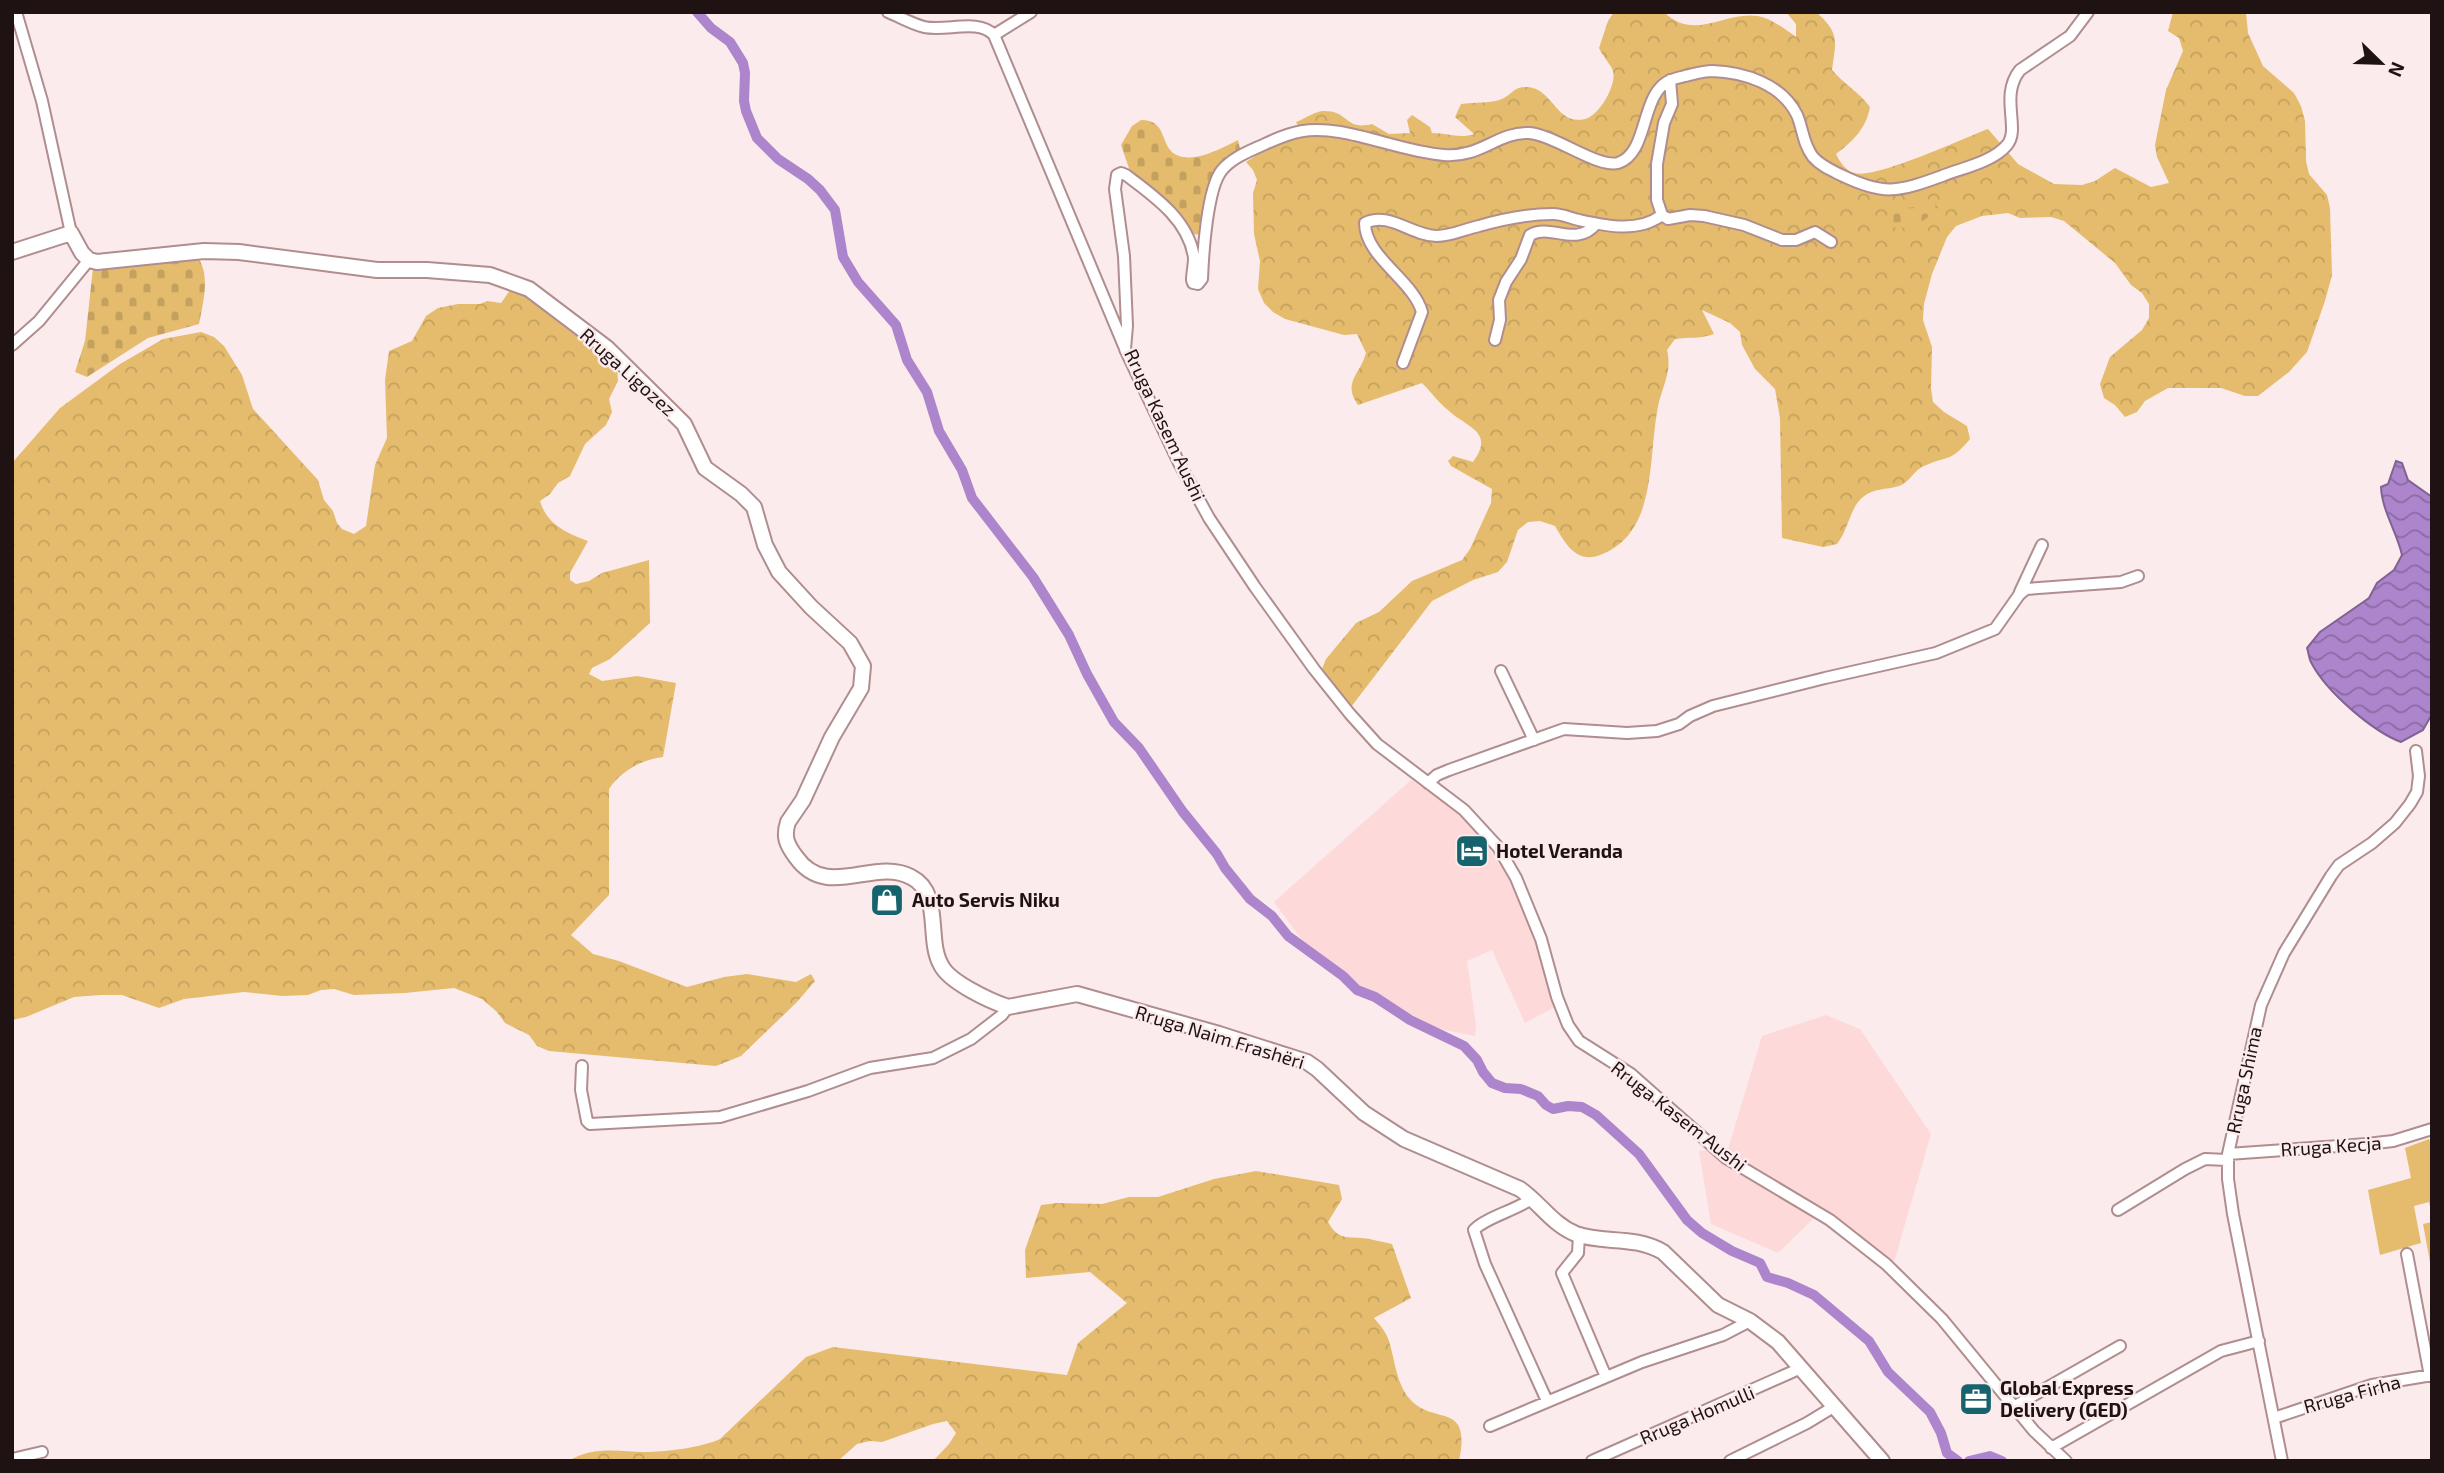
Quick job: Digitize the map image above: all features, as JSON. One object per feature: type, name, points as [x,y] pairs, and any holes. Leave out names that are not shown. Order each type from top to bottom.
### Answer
[{"type":"street","points":[[12,345],[39,321],[89,260],[71,233],[42,101],[16,12]]},
{"type":"street","points":[[888,12],[926,27],[977,27],[989,29],[994,35],[1125,349]]},
{"type":"street","points":[[994,35],[1031,12]]},
{"type":"street","points":[[1831,242],[1815,232],[1796,240],[1782,240],[1731,221],[1697,215],[1668,219],[1662,215],[1657,200],[1657,164],[1664,123],[1672,104],[1670,80],[1705,71],[1718,71],[1746,76],[1768,85],[1784,98],[1797,115],[1805,144],[1814,158],[1824,166],[1868,188],[1888,191],[1926,182],[1988,158],[2002,149],[2010,141],[2009,93],[2014,77],[2070,36],[2088,12]]},
{"type":"street","name":"Rruga Kasem Aushi","points":[[1670,80],[1653,95],[1636,146],[1626,159],[1615,163],[1605,163],[1553,139],[1530,133],[1512,135],[1465,155],[1444,155],[1343,132],[1316,129],[1292,131],[1237,158],[1221,171],[1209,211],[1202,279],[1198,284],[1192,280],[1194,259],[1189,238],[1175,217],[1164,204],[1121,173],[1117,175],[1115,189],[1124,256],[1127,326],[1125,349],[1179,463],[1209,518],[1314,669],[1377,744],[1464,810],[1484,830],[1503,856],[1516,878],[1541,940],[1557,998],[1568,1025],[1579,1041],[1631,1074],[1726,1158],[1830,1220],[1886,1264],[1949,1327],[2051,1448],[2066,1461]]},
{"type":"street","points":[[1403,363],[1422,312],[1409,288],[1386,265],[1366,237],[1365,223],[1385,220],[1424,234],[1438,236],[1509,217],[1557,214],[1621,228],[1648,223],[1662,215]]},
{"type":"street","points":[[1495,340],[1500,320],[1499,300],[1506,282],[1521,259],[1530,235],[1542,231],[1562,235],[1582,234],[1596,224]]},
{"type":"street","points":[[12,252],[71,233]]},
{"type":"street","name":"Rruga Ligozez","points":[[89,260],[108,262],[204,251],[239,252],[377,270],[427,270],[489,275],[529,289],[607,348],[684,424],[705,468],[754,507],[765,545],[779,572],[811,607],[850,643],[863,666],[861,688],[832,737],[803,800],[788,822],[785,836],[793,853],[805,868],[822,876],[849,877],[887,873],[913,877],[925,888],[929,900],[935,948],[941,967],[948,976],[1008,1007]]},
{"type":"street","points":[[1429,783],[1437,775],[1449,770],[1564,729],[1627,733],[1657,731],[1679,724],[1713,706],[1936,653],[1995,629],[2019,595],[2042,545]]},
{"type":"street","points":[[2019,595],[2026,589],[2035,587],[2121,582],[2138,576]]},
{"type":"street","points":[[1501,671],[1534,740]]},
{"type":"street","name":"Rruga Shima","points":[[2282,1461],[2233,1213],[2227,1157],[2257,1020],[2284,953],[2339,865],[2385,833],[2410,804],[2417,792],[2419,776],[2416,751]]},
{"type":"street","name":"Rruga Naim Frashëri","points":[[1008,1007],[1077,994],[1307,1062],[1364,1113],[1404,1139],[1499,1179],[1533,1198],[1556,1223],[1580,1235],[1642,1242],[1663,1252],[1718,1305],[1749,1321],[1777,1342],[1882,1461]]},
{"type":"street","points":[[582,1066],[581,1090],[587,1121],[590,1124],[720,1117],[870,1069],[933,1058],[971,1039],[1003,1015],[1008,1007]]},
{"type":"street","name":"Rruga Kecja","points":[[2118,1210],[2185,1168],[2205,1159],[2367,1144],[2432,1129]]},
{"type":"street","points":[[1533,1198],[1523,1206],[1477,1226],[1474,1230],[1485,1264],[1547,1401]]},
{"type":"street","points":[[1580,1235],[1578,1253],[1562,1273],[1606,1377]]},
{"type":"street","points":[[2407,1254],[2431,1375]]},
{"type":"street","points":[[1490,1426],[1606,1377],[1723,1335],[1749,1321]]},
{"type":"street","points":[[2051,1448],[2221,1351],[2259,1341]]},
{"type":"street","points":[[2015,1406],[2120,1346]]},
{"type":"street","name":"Rruga Homulli","points":[[1592,1461],[1801,1368]]},
{"type":"street","name":"Rruga Firha","points":[[2274,1418],[2372,1385],[2431,1375]]},
{"type":"street","points":[[1731,1461],[1835,1406]]},
{"type":"street","points":[[12,1459],[42,1452]]},
{"type":"shaded area","points":[[1411,780],[1449,804],[1480,834],[1508,878],[1531,932],[1555,1007],[1525,1023],[1492,950],[1467,961],[1476,1025],[1475,1036],[1435,1028],[1357,984],[1302,940],[1274,902]]},
{"type":"shaded area","points":[[1826,1015],[1860,1029],[1931,1134],[1895,1259],[1886,1271],[1814,1218],[1778,1253],[1711,1224],[1699,1151],[1728,1149],[1762,1036]]},
{"type":"green space","points":[[1614,12],[1664,12],[1675,21],[1687,25],[1733,17],[1758,16],[1796,37],[1796,24],[1786,12],[1816,12],[1833,32],[1835,52],[1832,70],[1870,107],[1858,134],[1836,154],[1843,165],[1854,173],[1899,165],[1988,129],[2018,164],[2054,184],[2082,185],[2095,181],[2115,168],[2151,187],[2169,183],[2157,157],[2155,145],[2166,90],[2183,51],[2179,38],[2168,31],[2173,12],[2246,12],[2248,33],[2263,66],[2294,93],[2301,106],[2305,121],[2309,174],[2327,195],[2330,208],[2332,275],[2307,352],[2289,372],[2258,396],[2245,396],[2221,388],[2168,388],[2145,401],[2137,412],[2125,417],[2115,405],[2104,398],[2100,384],[2110,357],[2142,330],[2149,318],[2149,304],[2142,293],[2131,285],[2115,263],[2064,221],[2051,217],[2020,218],[2008,213],[1982,216],[1956,226],[1947,237],[1932,274],[1923,320],[1932,347],[1933,402],[1967,426],[1970,439],[1953,455],[1921,468],[1903,484],[1867,494],[1855,506],[1837,544],[1823,547],[1782,538],[1780,418],[1775,389],[1755,369],[1742,345],[1740,332],[1730,323],[1702,310],[1714,334],[1675,339],[1667,350],[1668,370],[1655,422],[1648,489],[1633,529],[1619,544],[1600,555],[1584,557],[1572,550],[1555,526],[1540,521],[1528,522],[1518,530],[1507,562],[1498,572],[1473,580],[1432,601],[1351,707],[1322,669],[1326,659],[1356,623],[1379,612],[1412,581],[1462,560],[1470,549],[1491,503],[1492,489],[1451,466],[1448,461],[1453,456],[1473,462],[1479,452],[1480,437],[1445,408],[1422,383],[1358,405],[1352,384],[1366,353],[1357,334],[1344,335],[1285,319],[1264,303],[1258,289],[1260,261],[1254,234],[1253,193],[1257,180],[1246,162],[1277,142],[1302,134],[1296,122],[1322,111],[1338,114],[1356,125],[1372,124],[1389,134],[1410,133],[1407,120],[1412,115],[1430,127],[1432,133],[1469,135],[1474,134],[1455,117],[1461,104],[1499,100],[1517,89],[1527,87],[1543,93],[1567,117],[1575,120],[1590,117],[1610,92],[1614,77],[1599,48]]},
{"type":"green space","points":[[1141,120],[1156,125],[1168,147],[1179,156],[1201,156],[1238,140],[1242,157],[1228,163],[1203,235],[1191,234],[1179,213],[1130,171],[1121,145],[1132,126]]},
{"type":"green space","points":[[1931,198],[1939,209],[1921,222],[1902,228],[1887,226],[1884,218],[1895,209],[1916,207]]},
{"type":"green space","points":[[197,257],[205,280],[199,324],[148,338],[87,377],[75,372],[85,341],[93,268]]},
{"type":"green space","points":[[513,286],[617,368],[618,381],[609,399],[612,412],[606,425],[585,444],[570,476],[558,483],[550,494],[540,501],[553,522],[565,531],[588,541],[570,573],[570,580],[576,584],[589,581],[602,573],[649,560],[650,623],[610,659],[592,668],[589,674],[602,681],[637,676],[676,683],[663,757],[632,767],[609,789],[609,895],[571,935],[593,954],[687,987],[747,974],[796,982],[811,974],[815,981],[741,1056],[716,1066],[549,1051],[537,1046],[529,1035],[505,1023],[482,999],[454,988],[354,995],[334,989],[308,995],[282,996],[244,992],[184,999],[159,1008],[122,995],[101,995],[74,997],[12,1020],[12,463],[60,408],[120,364],[163,339],[201,332],[214,337],[224,346],[242,375],[253,409],[318,480],[324,500],[333,511],[337,523],[342,529],[354,534],[366,526],[375,465],[387,438],[385,380],[389,351],[412,341],[426,316],[438,308],[487,301],[501,303]]},
{"type":"green space","points":[[2429,1139],[2432,1147],[2432,1214],[2429,1202],[2414,1206],[2421,1243],[2380,1255],[2368,1190],[2411,1178],[2405,1148]]},
{"type":"green space","points":[[1256,1171],[1339,1185],[1342,1199],[1328,1222],[1335,1232],[1346,1237],[1392,1244],[1411,1298],[1374,1318],[1388,1338],[1399,1378],[1409,1398],[1429,1411],[1455,1421],[1460,1429],[1462,1442],[1459,1461],[933,1461],[956,1433],[947,1421],[882,1442],[857,1444],[838,1461],[569,1461],[596,1451],[672,1450],[720,1439],[806,1357],[833,1347],[1067,1375],[1078,1343],[1127,1303],[1090,1272],[1026,1278],[1025,1250],[1041,1205],[1102,1204],[1129,1197],[1158,1197],[1214,1179]]},
{"type":"green space","points":[[2432,1222],[2432,1261],[2430,1262],[2423,1224]]},
{"type":"water","points":[[2396,461],[2402,463],[2408,480],[2432,497],[2432,714],[2423,730],[2401,742],[2364,720],[2339,698],[2319,675],[2307,648],[2320,632],[2369,598],[2377,583],[2394,570],[2402,555],[2384,505],[2381,487],[2388,484]]},
{"type":"waterway","points":[[697,12],[711,28],[730,42],[743,63],[744,101],[757,138],[778,159],[820,190],[835,210],[843,257],[858,282],[896,325],[907,360],[927,392],[939,431],[962,470],[972,498],[1033,577],[1069,635],[1114,722],[1139,748],[1183,812],[1250,899],[1272,916],[1288,936],[1343,976],[1357,990],[1375,997],[1410,1020],[1464,1046],[1492,1083],[1505,1088],[1521,1089],[1538,1096],[1553,1109],[1582,1107],[1596,1115],[1639,1154],[1687,1220],[1702,1233],[1732,1251],[1760,1263],[1767,1277],[1814,1295],[1869,1341],[1888,1372],[1930,1412],[1941,1433],[1947,1453],[1958,1461]]},
{"type":"waterway","points":[[1969,1461],[1990,1456],[2002,1461]]},
{"type":"place","name":"Hotel Veranda","points":[[1472,851]]},
{"type":"place","name":"Auto Servis Niku","points":[[887,900]]},
{"type":"place","name":"Global Express Delivery (GED)","points":[[1976,1399]]}]
